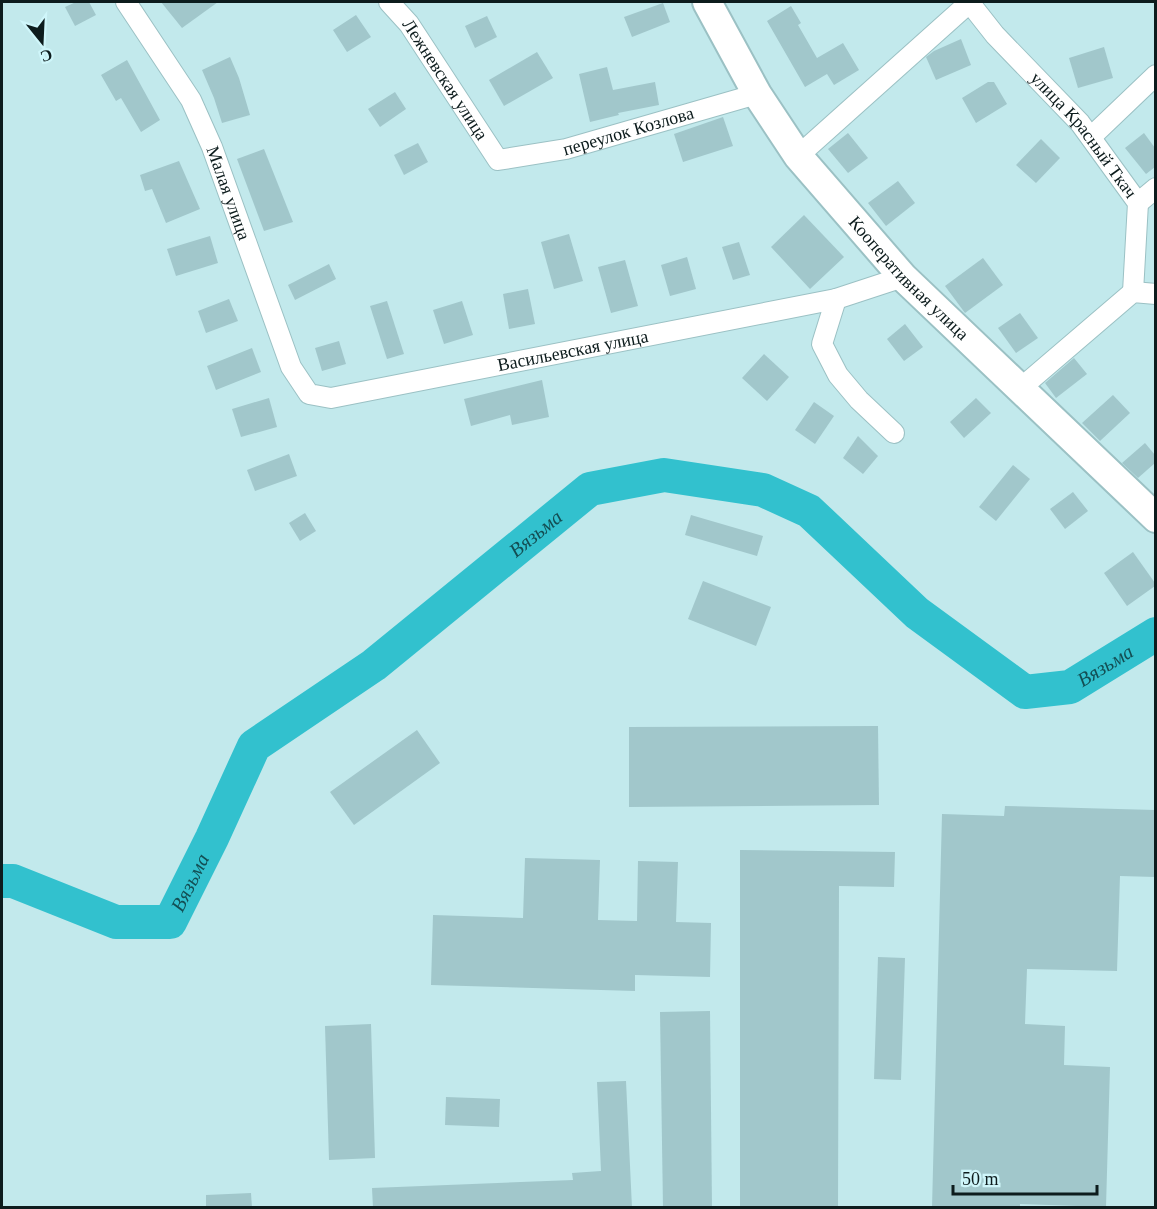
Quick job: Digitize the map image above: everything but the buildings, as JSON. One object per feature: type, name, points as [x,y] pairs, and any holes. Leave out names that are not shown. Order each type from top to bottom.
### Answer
[{"type":"street","name":"Малая улица","points":[[126,2],[191,100],[212,147],[291,367],[309,394]]},
{"type":"street","name":"Лежневская улица","points":[[389,2],[409,24],[498,160]]},
{"type":"street","name":"Кооперативная улица","points":[[707,2],[757,94],[798,156],[903,277],[1155,518]]},
{"type":"street","name":"улица Красный Ткач","points":[[969,2],[995,35],[1080,123],[1138,203],[1133,292]]},
{"type":"street","points":[[798,156],[969,2]]},
{"type":"street","points":[[1091,137],[1155,75]]},
{"type":"street","name":"переулок Козлова","points":[[498,160],[566,149],[757,94]]},
{"type":"street","points":[[1138,203],[1155,189]]},
{"type":"street","name":"Васильевская улица","points":[[309,394],[332,398],[836,299],[903,277]]},
{"type":"street","points":[[1021,388],[1133,292],[1155,294]]},
{"type":"street","points":[[836,299],[822,344],[838,375],[894,433]]},
{"type":"waterway","name":"Вязьма","points":[[2,881],[13,881],[116,922],[170,922],[254,746],[374,665],[590,489],[664,475],[763,490],[809,511],[917,613],[1025,692],[1070,687],[1156,634]]}]
